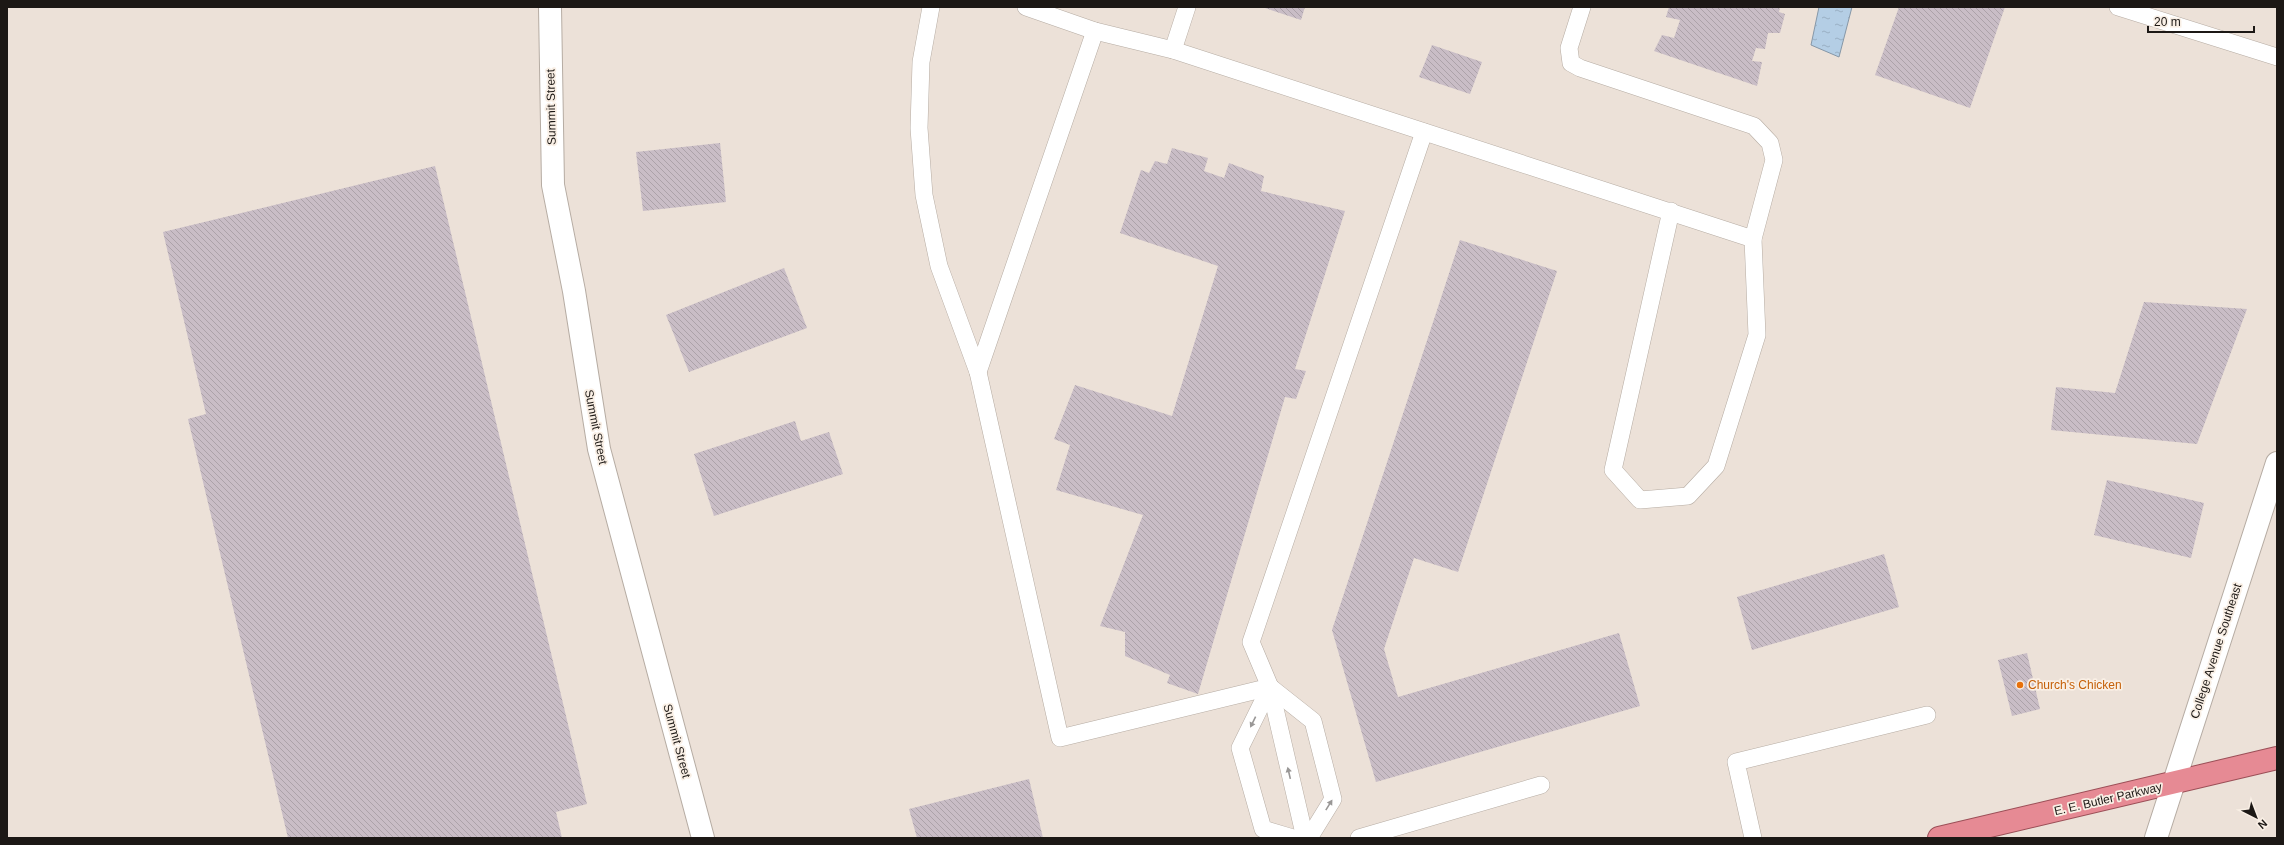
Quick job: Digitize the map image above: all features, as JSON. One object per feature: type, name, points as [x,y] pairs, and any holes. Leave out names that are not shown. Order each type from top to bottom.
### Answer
[{"type":"highway","name":"E. E. Butler Parkway","points":[[1939,838],[2173,784],[2277,758]]},
{"type":"street","name":"Summit Street","points":[[550,7],[553,185],[574,291],[599,449],[704,838]]},
{"type":"street","name":"College Avenue Southeast","points":[[2156,838],[2277,463]]},
{"type":"lane","points":[[931,7],[921,62],[919,128],[924,195],[939,266],[978,372],[1060,738],[1270,686]]},
{"type":"lane","points":[[1026,7],[1095,31],[1173,50],[1671,211],[1753,239]]},
{"type":"lane","points":[[1173,50],[1187,7]]},
{"type":"lane","points":[[1582,7],[1569,48],[1572,63],[1580,68],[1754,126],[1770,143],[1774,160],[1753,239],[1757,335],[1716,466],[1688,496],[1640,500],[1613,470],[1671,211]]},
{"type":"lane","points":[[2118,7],[2277,57]]},
{"type":"lane","points":[[978,372],[1095,31]]},
{"type":"lane","points":[[1305,838],[1270,686],[1251,642],[1424,132]]},
{"type":"lane","points":[[1270,686],[1240,748],[1263,829],[1293,838]]},
{"type":"lane","points":[[1270,686],[1313,721],[1333,799],[1309,838]]},
{"type":"lane","points":[[1753,838],[1736,762],[1927,715]]},
{"type":"lane","points":[[1359,838],[1541,785]]},
{"type":"water","points":[[1819,7],[1852,7],[1839,57],[1811,45]]},
{"type":"building","points":[[1262,7],[1305,7],[1301,20]]},
{"type":"building","points":[[1669,7],[1780,7],[1779,12],[1785,14],[1780,33],[1768,33],[1765,49],[1756,48],[1752,61],[1762,62],[1757,86],[1654,51],[1662,35],[1674,38],[1680,20],[1666,17]]},
{"type":"building","points":[[1899,7],[2005,7],[1970,108],[1875,75]]},
{"type":"building","points":[[1432,45],[1482,62],[1470,94],[1419,77]]},
{"type":"building","points":[[720,143],[726,202],[643,211],[636,152]]},
{"type":"building","points":[[1172,148],[1208,158],[1204,171],[1224,178],[1229,163],[1264,176],[1261,191],[1345,211],[1295,369],[1306,371],[1296,399],[1285,397],[1198,694],[1167,683],[1170,675],[1125,656],[1125,632],[1100,626],[1143,515],[1056,490],[1070,445],[1054,439],[1075,385],[1172,416],[1218,266],[1120,233],[1141,170],[1149,173],[1155,161],[1167,164]]},
{"type":"building","points":[[435,166],[587,804],[556,812],[562,838],[288,838],[188,419],[206,414],[163,232]]},
{"type":"building","points":[[1460,240],[1557,271],[1458,572],[1414,558],[1384,649],[1398,697],[1619,633],[1640,706],[1376,782],[1332,630]]},
{"type":"building","points":[[784,268],[807,328],[689,372],[666,315]]},
{"type":"building","points":[[2144,302],[2247,309],[2197,444],[2051,430],[2056,387],[2115,393]]},
{"type":"building","points":[[795,421],[801,441],[829,432],[843,474],[714,516],[694,454]]},
{"type":"building","points":[[2107,480],[2204,503],[2191,558],[2094,535]]},
{"type":"building","points":[[1884,554],[1899,607],[1752,650],[1737,597]]},
{"type":"building","name":"Church's Chicken","points":[[2027,653],[2040,709],[2012,716],[1998,660]]},
{"type":"building","points":[[1029,779],[1043,838],[917,838],[909,809]]},
{"type":"place","name":"Church's Chicken","points":[[2020,685]]}]
